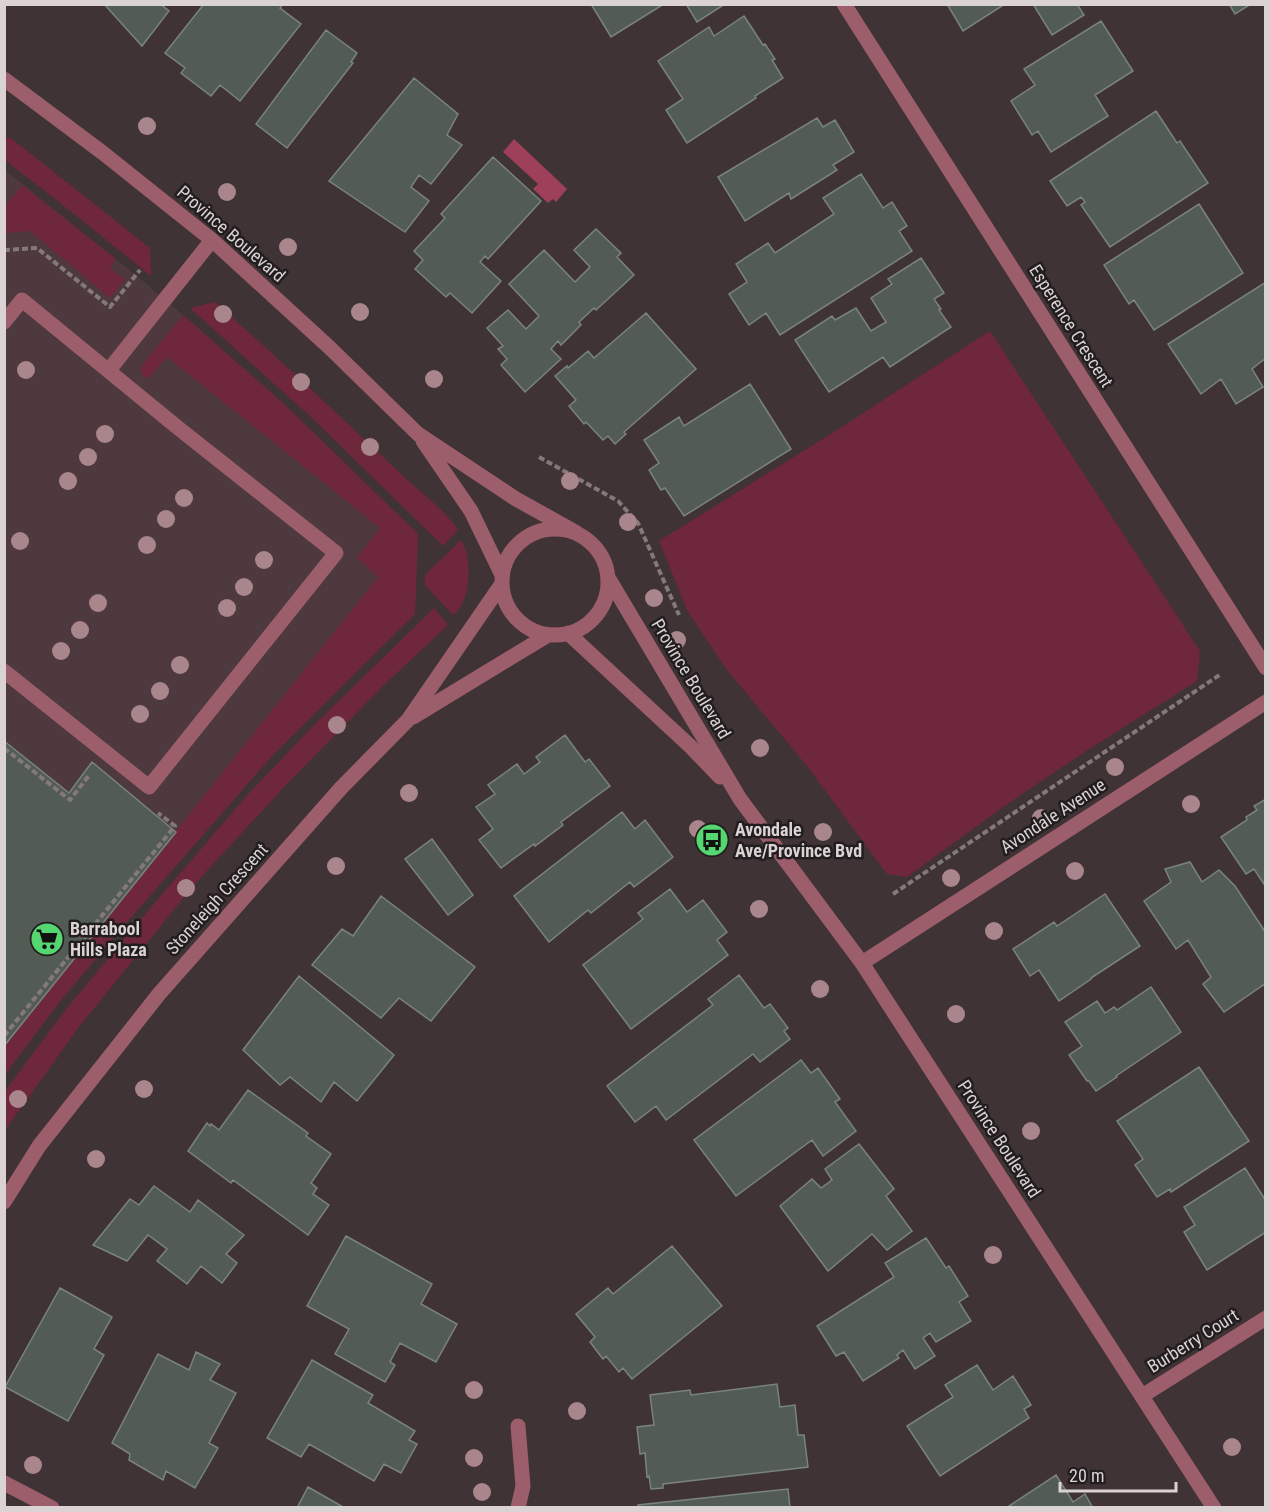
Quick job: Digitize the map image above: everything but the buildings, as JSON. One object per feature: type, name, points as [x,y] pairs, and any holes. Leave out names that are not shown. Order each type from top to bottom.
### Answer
[{"type":"street","name":"Esperence Crescent","points":[[844,4],[1266,668]]},
{"type":"street","name":"Province Boulevard","points":[[4,78],[212,240],[330,348],[418,434],[516,499],[577,532],[593,544],[605,560],[609,579],[740,799],[862,963],[1214,1508]]},
{"type":"street","points":[[109,370],[212,240]]},
{"type":"street","points":[[4,322],[22,300],[336,553],[149,787],[4,671]]},
{"type":"street","name":"Province Boulevard","points":[[418,434],[471,511],[502,580],[506,602],[515,618],[530,629],[548,635]]},
{"type":"street","points":[[502,580],[508,555],[521,540],[538,530],[558,528],[577,532]]},
{"type":"street","points":[[548,635],[562,635],[581,629],[596,617],[606,599],[609,579]]},
{"type":"street","name":"Stoneleigh Crescent","points":[[4,1202],[39,1146],[159,994],[340,788],[408,720],[502,580]]},
{"type":"street","name":"Province Boulevard","points":[[568,633],[690,746],[740,799]]},
{"type":"street","name":"Stoneleigh Crescent","points":[[408,720],[548,635]]},
{"type":"street","name":"Avondale Avenue","points":[[862,963],[1266,702]]},
{"type":"street","name":"Burberry Court","points":[[1142,1396],[1266,1318]]},
{"type":"street","points":[[518,1426],[522,1486],[518,1508]]},
{"type":"street","points":[[4,1483],[52,1508]]},
{"type":"path","points":[[4,250],[37,248],[110,308],[140,270]]},
{"type":"path","points":[[539,457],[618,501],[638,523],[679,615]]},
{"type":"path","points":[[892,894],[1221,674]]},
{"type":"path","points":[[4,748],[70,800],[91,774]]},
{"type":"path","points":[[4,1036],[175,826],[158,813]]},
{"type":"shaded area","points":[[5,137],[12,139],[150,248],[151,276],[5,160]]},
{"type":"shaded area","points":[[514,139],[567,189],[556,202],[553,199],[548,203],[533,189],[538,184],[503,152]]},
{"type":"shaded area","points":[[5,170],[144,282],[283,403],[418,534],[415,614],[272,756],[61,1000],[5,1074]]},
{"type":"shaded area","points":[[22,185],[116,259],[110,268],[125,279],[110,298],[30,231],[5,233],[5,207]]},
{"type":"shaded area","points":[[215,302],[445,514],[458,530],[443,546],[311,417],[190,308]]},
{"type":"shaded area","points":[[183,315],[283,403],[418,534],[415,614],[272,756],[61,1000],[5,1074],[5,1046],[378,577],[357,558],[380,528],[167,357],[148,379],[142,374],[143,364]]},
{"type":"shaded area","points":[[990,331],[1200,651],[1197,681],[1003,807],[907,877],[887,874],[807,766],[727,670],[688,612],[659,541]]},
{"type":"shaded area","points":[[461,540],[467,557],[467,591],[459,610],[453,615],[425,585],[425,575]]},
{"type":"shaded area","points":[[434,608],[448,625],[383,686],[286,785],[193,886],[79,1027],[5,1130],[5,1091],[68,1007],[250,792],[315,724]]},
{"type":"place","name":"Avondale Ave/Province Bvd","points":[[712,840]]},
{"type":"place","name":"Barrabool Hills Plaza","points":[[47,939]]}]
